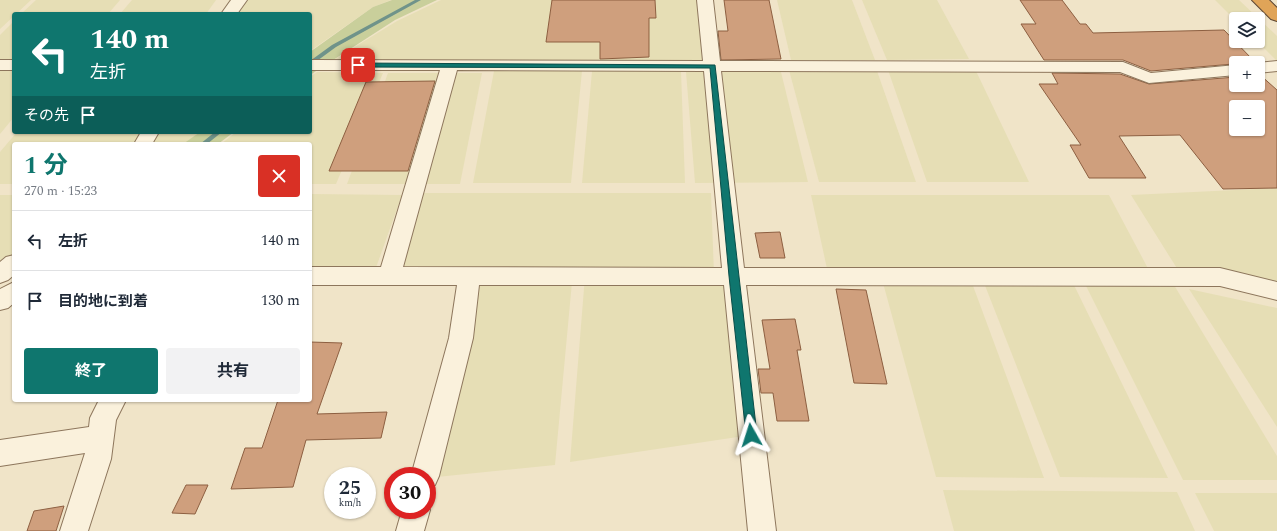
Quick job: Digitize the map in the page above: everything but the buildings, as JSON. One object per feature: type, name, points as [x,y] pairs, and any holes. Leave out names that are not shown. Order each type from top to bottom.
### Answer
[{"type":"highway","points":[[1260,0],[1277,16]]},
{"type":"street","points":[[230,12],[239,0]]},
{"type":"street","points":[[706,0],[762,531]]},
{"type":"street","points":[[0,65],[12,65]]},
{"type":"street","points":[[312,65],[1123,66],[1149,78],[1229,71]]},
{"type":"street","points":[[390,276],[450,66]]},
{"type":"street","points":[[1265,67],[1277,66]]},
{"type":"street","points":[[0,274],[12,265]]},
{"type":"street","points":[[0,274],[12,275]]},
{"type":"street","points":[[312,276],[1220,276],[1277,291]]},
{"type":"street","points":[[427,467],[462,338],[470,276]]},
{"type":"street","points":[[0,301],[12,292]]},
{"type":"street","points":[[74,531],[98,459],[103,418],[112,402]]},
{"type":"street","points":[[0,453],[100,438]]},
{"type":"street","points":[[410,531],[413,519]]},
{"type":"shaded area","points":[[0,0],[31,0],[18,12],[12,12],[12,18],[0,29]]},
{"type":"shaded area","points":[[36,0],[120,0],[110,12],[23,12]]},
{"type":"shaded area","points":[[132,0],[216,0],[207,12],[122,12]]},
{"type":"shaded area","points":[[247,0],[391,0],[373,7],[312,50],[312,12],[238,12]]},
{"type":"shaded area","points":[[441,0],[698,0],[703,60],[327,64],[397,21]]},
{"type":"shaded area","points":[[777,0],[852,0],[875,60],[791,60]]},
{"type":"shaded area","points":[[862,0],[937,0],[969,59],[887,60]]},
{"type":"shaded area","points":[[1215,0],[1239,0],[1252,12],[1229,12],[1229,14]]},
{"type":"shaded area","points":[[12,23],[12,66],[0,66],[0,35]]},
{"type":"shaded area","points":[[1265,25],[1277,36],[1277,61],[1264,48]]},
{"type":"shaded area","points":[[0,68],[12,68],[12,119],[0,134]]},
{"type":"shaded area","points":[[789,70],[877,71],[916,182],[819,182]]},
{"type":"shaded area","points":[[888,70],[976,71],[1029,182],[927,182]]},
{"type":"shaded area","points":[[494,71],[582,71],[571,183],[473,183]]},
{"type":"shaded area","points":[[592,71],[681,71],[685,183],[582,183]]},
{"type":"shaded area","points":[[317,72],[383,73],[336,184],[312,184],[312,142],[224,142],[234,134],[312,134],[312,76]]},
{"type":"shaded area","points":[[686,72],[781,72],[808,182],[695,183]]},
{"type":"shaded area","points":[[388,73],[482,73],[460,184],[347,184]]},
{"type":"shaded area","points":[[15,134],[149,134],[144,142],[12,142],[12,184],[0,184],[0,152]]},
{"type":"shaded area","points":[[157,134],[197,134],[187,142],[151,142]]},
{"type":"shaded area","points":[[1277,188],[1277,291],[1183,278],[1131,195]]},
{"type":"shaded area","points":[[414,193],[711,193],[714,274],[390,276]]},
{"type":"shaded area","points":[[312,194],[402,195],[373,276],[312,276]]},
{"type":"shaded area","points":[[0,195],[12,195],[12,265],[0,274]]},
{"type":"shaded area","points":[[811,195],[1109,195],[1152,276],[829,278]]},
{"type":"shaded area","points":[[585,276],[727,276],[751,435],[570,462]]},
{"type":"shaded area","points":[[469,281],[572,282],[555,465],[436,477],[436,467],[427,467]]},
{"type":"shaded area","points":[[883,283],[972,283],[1044,478],[936,477]]},
{"type":"shaded area","points":[[984,283],[1073,283],[1168,478],[1060,477]]},
{"type":"shaded area","points":[[1085,284],[1174,285],[1277,456],[1277,480],[1183,480]]},
{"type":"shaded area","points":[[1189,289],[1277,308],[1277,427]]},
{"type":"shaded area","points":[[943,490],[1177,492],[1195,531],[954,531]]},
{"type":"shaded area","points":[[1195,493],[1277,493],[1277,531],[1214,531]]},
{"type":"green space","points":[[392,0],[437,0],[395,20],[312,74],[312,51],[373,7]]},
{"type":"green space","points":[[197,134],[231,134],[221,142],[186,142]]},
{"type":"waterway","points":[[312,62],[334,46],[419,0]]},
{"type":"waterway","points":[[206,142],[216,134]]},
{"type":"route","points":[[358,65],[713,66],[751,435]]}]
